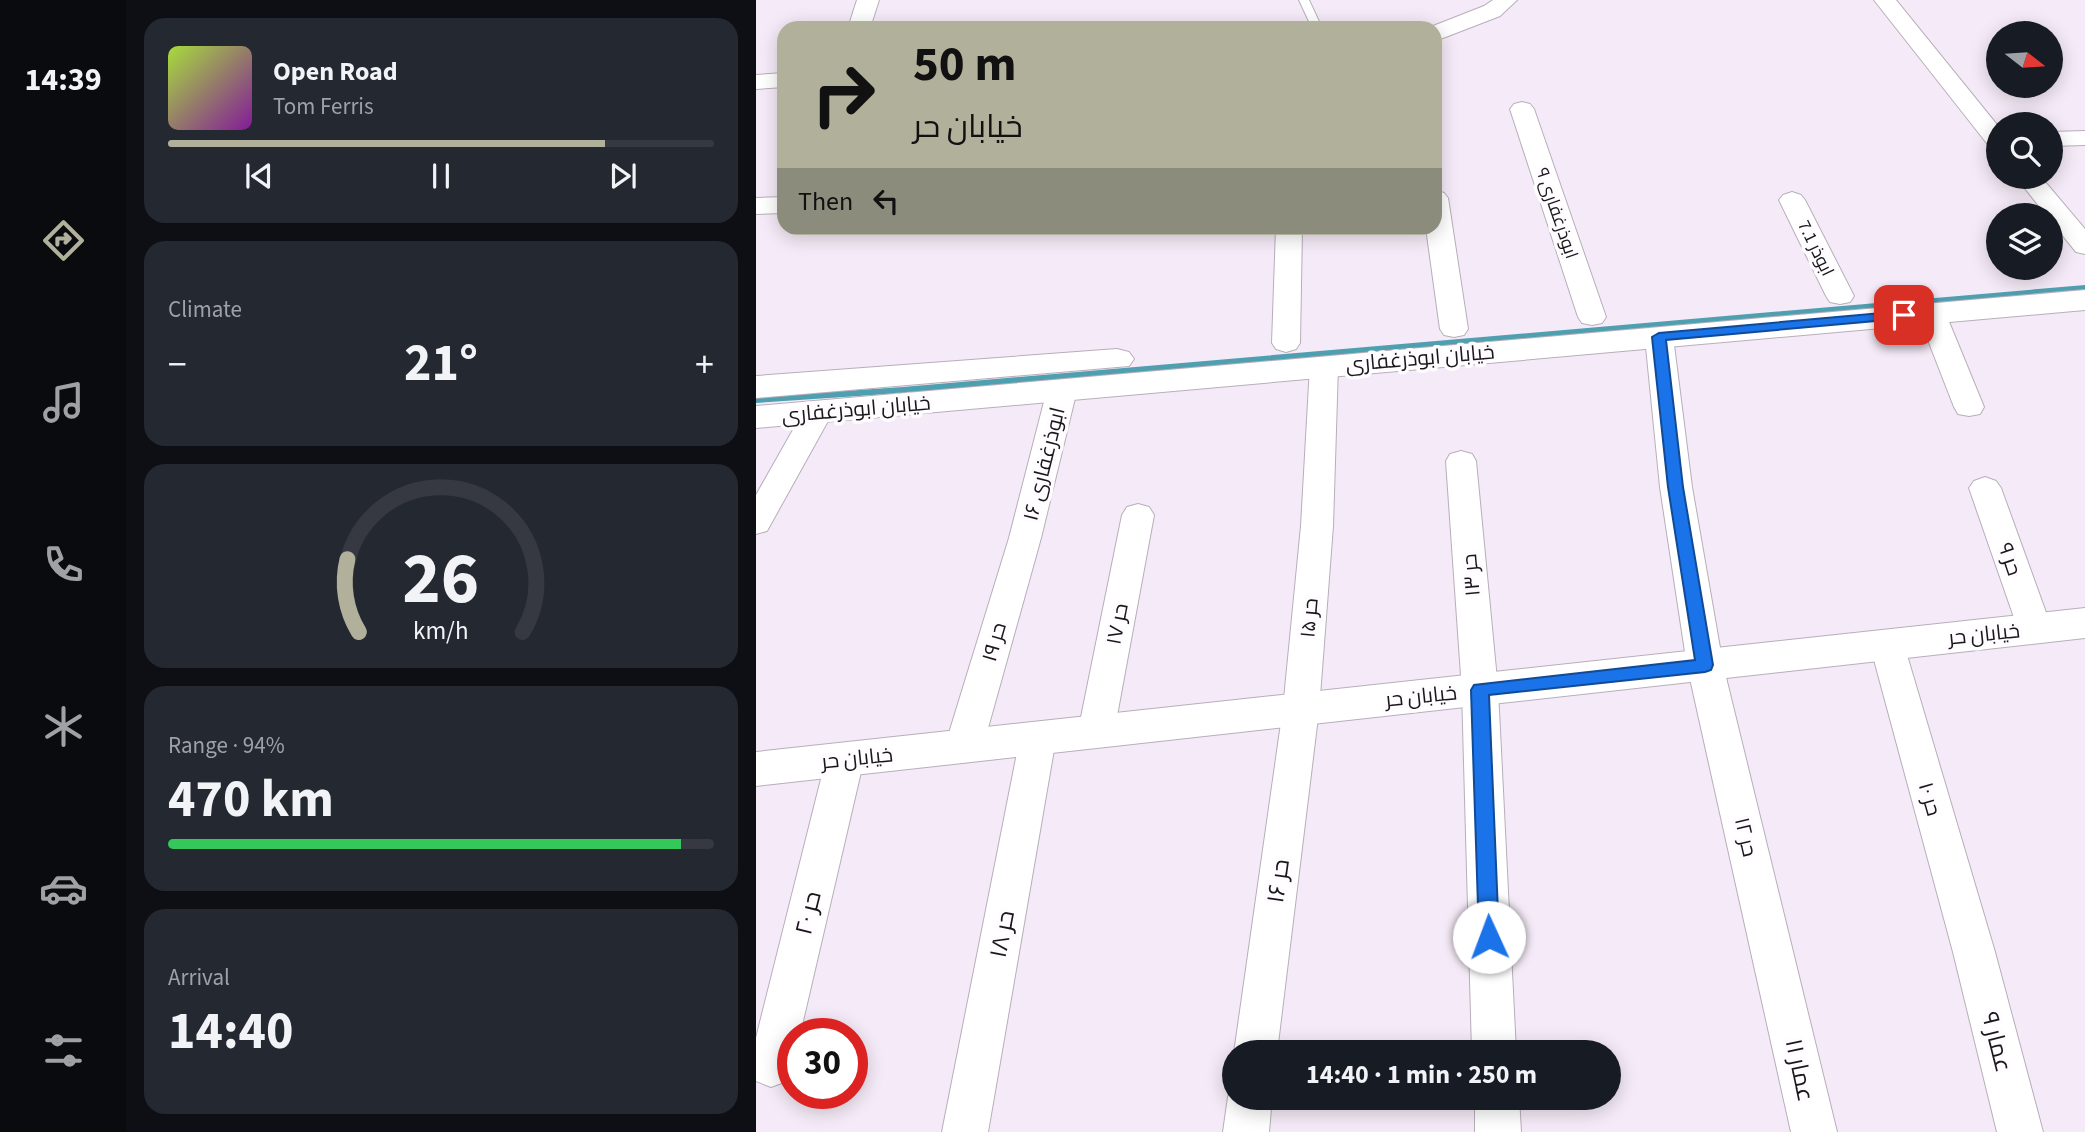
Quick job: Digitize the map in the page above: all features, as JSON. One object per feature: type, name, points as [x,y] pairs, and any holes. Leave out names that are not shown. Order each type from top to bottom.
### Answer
[{"type":"street","points":[[861,21],[868,0]]},
{"type":"street","points":[[1442,30],[1492,11],[1506,0]]},
{"type":"street","points":[[1885,0],[1986,126]]},
{"type":"street","points":[[756,82],[777,80]]},
{"type":"street","name":"ابوذرغفاری ۹","points":[[1522,109],[1592,317]]},
{"type":"street","points":[[2063,139],[2085,138]]},
{"type":"street","points":[[2038,189],[2085,246]]},
{"type":"street","name":"ابوذر 7.1","points":[[1793,200],[1840,296]]},
{"type":"street","points":[[756,206],[777,205]]},
{"type":"street","points":[[1286,344],[1289,235]]},
{"type":"street","points":[[1440,235],[1454,329]]},
{"type":"street","name":"خیابان ابوذرغفاری","points":[[756,417],[1062,390],[1286,344],[2085,276]]},
{"type":"street","name":"خیابان ابوذرغفاری","points":[[756,387],[1182,366],[1324,366],[2085,300]]},
{"type":"street","points":[[1931,312],[1969,407]]},
{"type":"street","name":"حر ۱۲","points":[[1659,337],[1676,487],[1705,665],[1787,1008]]},
{"type":"street","name":"حر ۱۵","points":[[1301,709],[1317,526],[1324,366]]},
{"type":"street","name":"ابوذرغفاری ۱۶","points":[[1025,538],[1062,390]]},
{"type":"street","points":[[756,523],[818,412]]},
{"type":"street","name":"حر ۱۳","points":[[1461,461],[1480,690],[1494,1040]]},
{"type":"street","name":"حر ۹","points":[[1985,488],[2035,629]]},
{"type":"street","name":"حر ۱۷","points":[[1096,732],[1138,515]]},
{"type":"street","name":"حر ۱۹","points":[[964,746],[1025,538]]},
{"type":"street","name":"خیابان حر","points":[[756,769],[2035,629],[2082,630]]},
{"type":"street","name":"حر ۱۰","points":[[1887,645],[1974,952]]},
{"type":"street","name":"حر ۱۶","points":[[1257,1040],[1301,709]]},
{"type":"street","name":"حر ۱۸","points":[[965,1131],[1038,738]]},
{"type":"street","name":"حر ۲۰","points":[[771,1066],[845,760]]},
{"type":"street","name":"عمار ۹","points":[[1974,952],[2020,1132]]},
{"type":"street","name":"عمار ۱۱","points":[[1787,1008],[1814,1132]]},
{"type":"street","points":[[1246,1132],[1249,1110]]},
{"type":"street","points":[[1497,1110],[1498,1132]]},
{"type":"lane","points":[[1304,0],[1314,21]]},
{"type":"waterway","points":[[756,400],[903,390],[2085,288]]},
{"type":"route","points":[[1489,937],[1480,690],[1705,665],[1676,487],[1659,337],[1904,315]]}]
